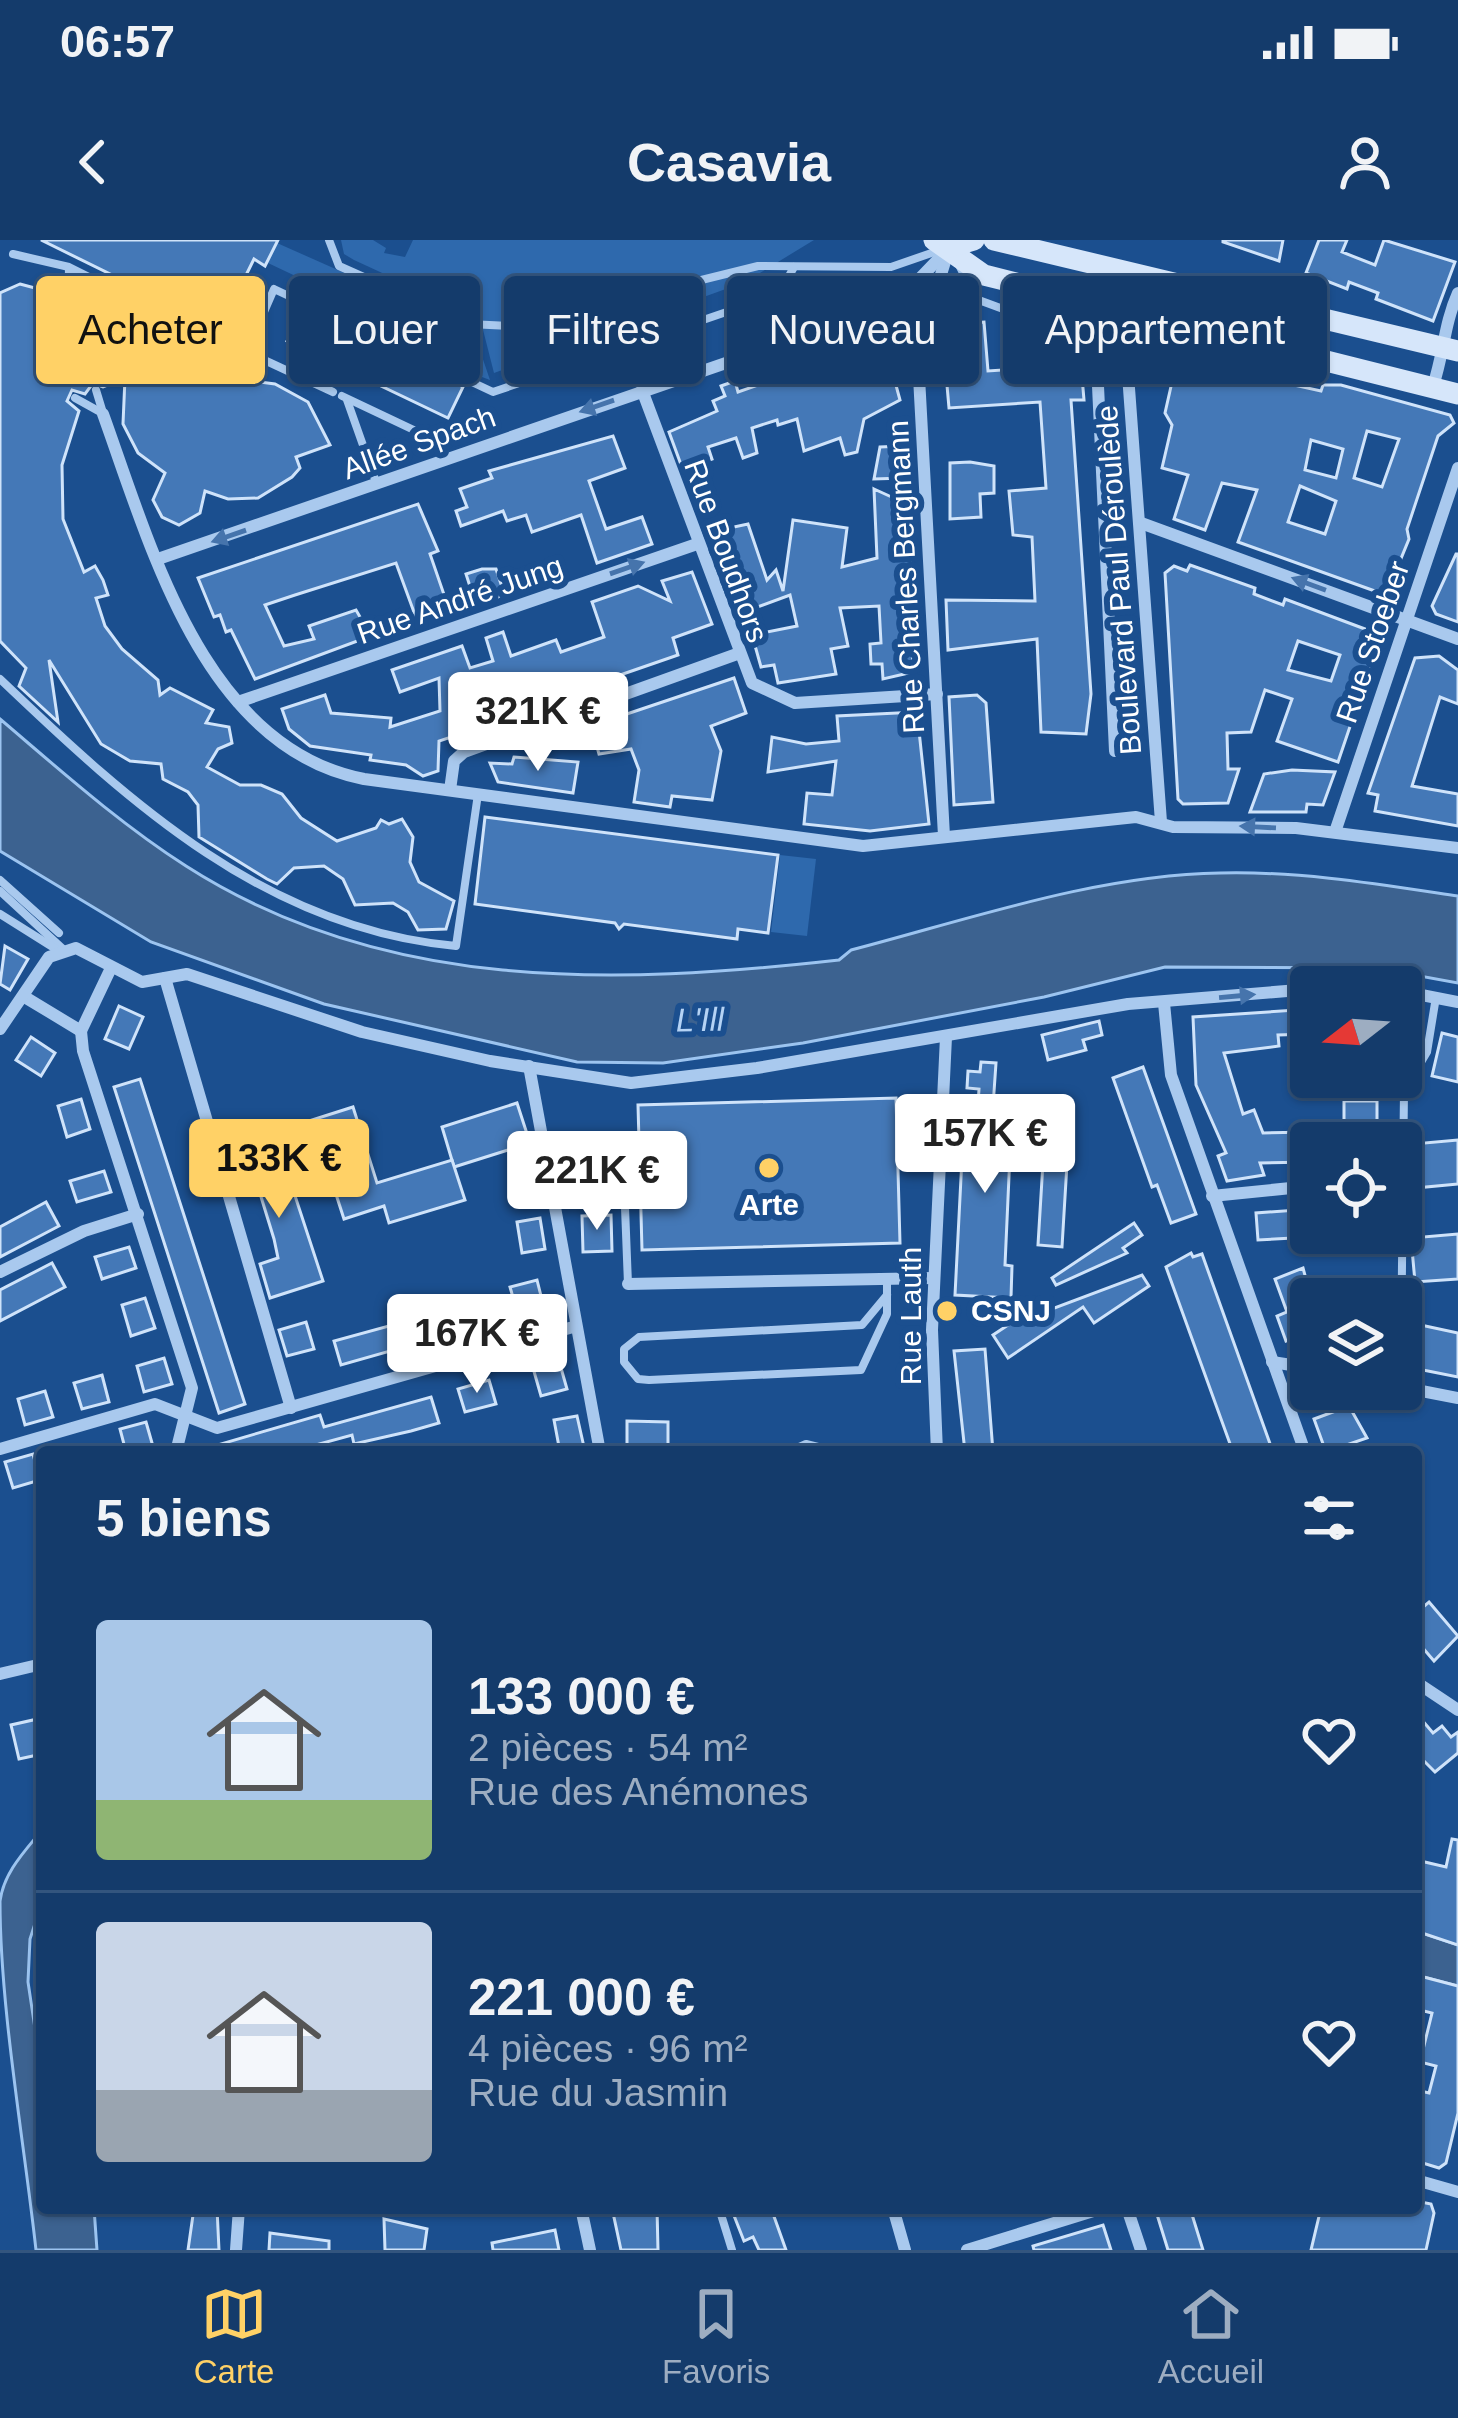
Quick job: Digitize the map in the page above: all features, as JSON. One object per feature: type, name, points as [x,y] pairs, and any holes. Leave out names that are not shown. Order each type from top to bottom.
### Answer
[{"type":"main road","points":[[946,242],[974,240]]},
{"type":"main road","points":[[994,240],[1454,345]]},
{"type":"main road","points":[[946,242],[984,274],[1003,281]]},
{"type":"main road","points":[[1327,364],[1458,394]]},
{"type":"street","name":"Allée Spach","points":[[158,559],[866,315],[904,295],[946,242]]},
{"type":"street","name":"Rue Charles Bergmann","points":[[944,836],[919,377],[946,242]]},
{"type":"street","name":"Boulevard Paul Déroulède","points":[[1135,276],[1136,272]]},
{"type":"street","points":[[1432,386],[1454,345],[1444,325],[1458,292]]},
{"type":"street","name":"Boulevard Paul Déroulède","points":[[1098,384],[1115,751]]},
{"type":"street","name":"Boulevard Paul Déroulède","points":[[1131,384],[1161,822]]},
{"type":"street","name":"Rue Boudhors","points":[[642,390],[737,654],[752,683],[782,701],[937,694]]},
{"type":"street","points":[[103,414],[158,559],[203,651],[238,702],[281,744],[318,767],[449,790],[850,845],[1136,817],[1335,832],[1458,848]]},
{"type":"street","name":"Rue Stoeber","points":[[1335,832],[1458,468]]},
{"type":"street","points":[[1141,523],[1458,639]]},
{"type":"street","name":"Rue André Jung","points":[[238,702],[697,544]]},
{"type":"street","points":[[449,790],[454,761],[464,752],[737,654]]},
{"type":"street","points":[[0,1029],[50,957],[62,951],[87,952],[142,982],[187,974],[362,1032],[631,1083],[1106,1007],[1290,991]]},
{"type":"street","points":[[111,968],[81,1031],[82,1051],[192,1388],[177,1446]]},
{"type":"street","points":[[165,978],[291,1408]]},
{"type":"street","points":[[1422,995],[1458,1002]]},
{"type":"street","points":[[23,996],[81,1031]]},
{"type":"street","points":[[1164,1003],[1171,1075],[1303,1446]]},
{"type":"street","name":"Rue Lauth","points":[[937,1446],[933,1278],[946,1036]]},
{"type":"street","points":[[529,1066],[573,1327],[599,1446]]},
{"type":"street","points":[[1212,1196],[1290,1188]]},
{"type":"street","points":[[0,1272],[84,1231],[138,1214]]},
{"type":"street","points":[[628,1284],[933,1278]]},
{"type":"street","points":[[0,1449],[155,1404],[217,1428],[573,1327]]},
{"type":"street","points":[[1272,1362],[1290,1365]]},
{"type":"street","points":[[1422,1391],[1458,1398]]},
{"type":"street","points":[[0,1674],[35,1665]]},
{"type":"street","points":[[1422,1686],[1458,1710]]},
{"type":"street","points":[[1422,2182],[1454,2191]]},
{"type":"street","points":[[236,2250],[239,2214]]},
{"type":"street","points":[[582,2214],[590,2250]]},
{"type":"street","points":[[895,2214],[905,2250]]},
{"type":"street","points":[[967,2250],[1084,2214]]},
{"type":"street","points":[[1129,2214],[1142,2250]]},
{"type":"lane","points":[[328,240],[339,266],[469,324],[501,328],[552,328],[665,289],[758,266],[891,267],[946,242],[976,299],[1003,309]]},
{"type":"lane","points":[[13,254],[87,276]]},
{"type":"lane","points":[[69,267],[69,276]]},
{"type":"lane","points":[[265,310],[274,289],[493,392],[779,294],[794,267]]},
{"type":"lane","points":[[265,360],[437,441],[448,458]]},
{"type":"lane","points":[[96,390],[103,414]]},
{"type":"lane","points":[[340,395],[377,484]]},
{"type":"lane","points":[[75,398],[103,414]]},
{"type":"lane","points":[[0,679],[116,787],[217,865],[286,899],[421,943],[456,946],[478,794]]},
{"type":"lane","points":[[0,880],[59,933]]},
{"type":"lane","points":[[0,891],[62,951]]},
{"type":"lane","points":[[0,914],[62,951]]},
{"type":"lane","points":[[1402,1278],[1404,1091],[1427,1052],[1436,997]]},
{"type":"lane","points":[[623,1156],[628,1284]]},
{"type":"lane","points":[[887,1278],[889,1306],[874,1332],[872,1355],[861,1370],[649,1380],[638,1378],[624,1361],[624,1348],[639,1336],[862,1325],[887,1295]]},
{"type":"lane","points":[[721,2214],[731,2250]]},
{"type":"shaded area","points":[[341,240],[373,240],[386,248],[384,253],[405,257],[413,240],[814,240],[755,276],[727,276],[727,289],[703,297],[703,276],[504,276],[504,369],[494,373],[480,318],[480,276],[389,276],[344,254]]},
{"type":"shaded area","points":[[277,243],[351,276],[295,276],[268,263]]},
{"type":"shaded area","points":[[480,351],[490,380],[480,376]]},
{"type":"shaded area","points":[[780,855],[816,859],[807,936],[771,932]]},
{"type":"water","name":"L'Ill","points":[[0,719],[114,814],[186,866],[262,908],[340,938],[421,958],[586,975],[670,974],[839,960],[851,950],[1080,890],[1173,876],[1250,873],[1339,879],[1458,896],[1458,983],[1422,976],[1422,966],[1165,967],[1044,997],[803,1043],[663,1063],[577,1062],[324,1004],[151,942],[0,851]]},
{"type":"water","points":[[36,1837],[36,1920],[28,1982],[36,2035],[36,2214],[94,2214],[97,2250],[36,2250],[1,1942],[2,1890]]},
{"type":"water","points":[[1422,1933],[1458,1945],[1458,1986],[1422,1977]]},
{"type":"building","points":[[41,240],[278,240],[265,266],[254,259],[246,276],[114,276]]},
{"type":"building","points":[[1223,240],[1283,240],[1279,261],[1223,242]]},
{"type":"building","points":[[1319,240],[1347,240],[1342,252],[1375,265],[1384,240],[1455,262],[1433,321],[1376,299],[1378,293],[1349,282],[1347,289],[1327,281],[1327,276],[1306,273]]},
{"type":"building","points":[[20,284],[36,288],[36,384],[92,384],[85,394],[72,390],[67,401],[79,411],[62,465],[63,519],[84,572],[95,566],[103,580],[108,595],[96,598],[105,626],[122,649],[158,680],[160,695],[170,688],[213,710],[206,723],[229,727],[232,743],[218,749],[207,767],[240,785],[261,785],[282,794],[301,818],[337,841],[376,828],[381,820],[389,824],[402,819],[413,837],[410,862],[419,882],[454,901],[446,929],[418,930],[408,912],[393,903],[355,905],[343,879],[324,866],[294,868],[277,884],[267,879],[199,837],[198,805],[188,792],[163,779],[161,764],[130,761],[101,744],[49,660],[58,722],[19,686],[26,668],[0,641],[0,293]]},
{"type":"building","points":[[979,322],[984,322],[988,371],[1003,370],[1003,384],[1083,384],[1084,400],[1071,400],[1091,694],[1086,734],[1041,732],[1037,639],[948,650],[946,600],[1035,601],[1032,537],[1013,535],[1009,491],[1046,488],[1040,402],[949,408],[947,384],[979,384]]},
{"type":"building","points":[[265,383],[308,402],[330,445],[296,457],[300,468],[292,477],[258,498],[228,499],[205,491],[200,513],[179,525],[162,517],[153,500],[165,473],[138,453],[123,424],[125,384]]},
{"type":"building","points":[[377,384],[463,387],[448,418]]},
{"type":"building","points":[[736,384],[738,392],[761,384],[896,384],[900,400],[864,419],[857,452],[845,455],[840,438],[804,451],[797,419],[778,425],[777,420],[752,428],[757,453],[743,458],[736,438],[708,447],[712,459],[683,470],[669,432],[717,411],[713,401],[725,396],[721,386]]},
{"type":"building","points":[[1172,384],[1289,384],[1321,391],[1323,385],[1341,385],[1450,415],[1454,423],[1438,436],[1407,529],[1409,539],[1386,595],[1238,542],[1257,490],[1222,483],[1205,530],[1174,519],[1188,475],[1162,468],[1172,425],[1165,413]],"holes":[[[1367,431],[1399,439],[1382,487],[1354,478]],[[1311,440],[1343,449],[1336,478],[1305,470]],[[1300,486],[1336,501],[1325,534],[1288,522]]]},
{"type":"building","points":[[613,436],[625,468],[589,481],[606,529],[642,517],[652,544],[597,563],[581,515],[532,532],[526,515],[507,521],[503,511],[461,526],[456,511],[467,507],[460,489],[492,478],[489,471]]},
{"type":"building","points":[[903,446],[904,478],[874,479],[880,447]]},
{"type":"building","points":[[950,463],[994,466],[994,493],[980,494],[981,517],[950,519]]},
{"type":"building","points":[[874,489],[909,505],[913,672],[883,679],[882,664],[871,664],[870,644],[881,643],[879,606],[840,608],[848,646],[831,649],[836,674],[778,683],[774,665],[761,667],[752,635],[797,626],[790,595],[741,613],[710,532],[748,524],[767,580],[776,570],[783,591],[793,520],[847,528],[842,567],[877,558]]},
{"type":"building","points":[[418,504],[438,551],[430,554],[450,612],[418,623],[396,563],[265,605],[284,646],[314,639],[309,626],[356,610],[371,636],[255,679],[231,630],[226,632],[220,615],[214,617],[198,578]]},
{"type":"building","points":[[1456,554],[1458,622],[1436,614],[1432,606]]},
{"type":"building","points":[[1190,565],[1255,588],[1254,594],[1283,605],[1285,599],[1381,635],[1338,762],[1277,741],[1292,699],[1265,690],[1251,732],[1227,733],[1228,769],[1239,769],[1228,803],[1183,804],[1178,799],[1165,573],[1174,566],[1187,571]],"holes":[[[1298,641],[1340,655],[1331,681],[1288,670]]]},
{"type":"building","points":[[496,569],[504,593],[489,603],[475,602],[466,574]]},
{"type":"building","points":[[692,572],[712,624],[673,638],[678,655],[542,702],[533,678],[505,688],[514,716],[439,741],[438,771],[423,776],[406,765],[370,760],[371,755],[310,746],[289,729],[282,709],[325,695],[331,713],[391,718],[390,727],[440,711],[439,678],[400,692],[392,670],[462,646],[470,668],[493,661],[486,638],[503,632],[511,656],[556,640],[561,652],[604,637],[592,602],[638,586],[670,601],[662,581]]},
{"type":"building","points":[[1439,656],[1458,670],[1458,704],[1440,697],[1412,786],[1458,794],[1458,826],[1375,811],[1378,795],[1368,793],[1415,658]]},
{"type":"building","points":[[734,678],[746,713],[711,726],[721,751],[712,800],[672,796],[670,807],[634,802],[639,770],[631,749],[599,754],[591,726]]},
{"type":"building","points":[[977,695],[986,703],[993,802],[954,805],[949,697]]},
{"type":"building","points":[[917,712],[929,824],[870,831],[804,824],[807,793],[832,795],[836,761],[768,772],[772,737],[806,744],[839,741],[837,716]]},
{"type":"building","points":[[514,757],[578,762],[573,793],[498,782],[490,763],[512,764]]},
{"type":"building","points":[[1335,772],[1323,805],[1307,804],[1306,812],[1250,812],[1264,774]]},
{"type":"building","points":[[485,817],[778,855],[768,933],[738,929],[737,939],[624,924],[619,929],[615,923],[475,904]]},
{"type":"building","points":[[5,946],[28,959],[10,990],[0,984]]},
{"type":"building","points":[[119,1006],[143,1017],[129,1049],[105,1039]]},
{"type":"building","points":[[1290,1010],[1290,1035],[1278,1035],[1279,1046],[1224,1053],[1243,1114],[1254,1110],[1263,1133],[1290,1132],[1290,1162],[1260,1163],[1264,1175],[1227,1181],[1218,1156],[1226,1153],[1196,1085],[1193,1017]]},
{"type":"building","points":[[1099,1021],[1102,1035],[1083,1040],[1086,1050],[1048,1060],[1042,1035]]},
{"type":"building","points":[[1442,1033],[1458,1037],[1458,1082],[1432,1076]]},
{"type":"building","points":[[31,1037],[55,1053],[41,1076],[16,1060]]},
{"type":"building","points":[[981,1062],[996,1063],[992,1121],[1019,1122],[1018,1155],[1010,1154],[1005,1265],[1012,1266],[1011,1298],[955,1295],[964,1119],[977,1120],[979,1089],[967,1088],[968,1071],[980,1072]]},
{"type":"building","points":[[1143,1067],[1196,1214],[1171,1223],[1157,1185],[1152,1187],[1113,1078]]},
{"type":"building","points":[[140,1079],[245,1404],[219,1413],[114,1087]]},
{"type":"building","name":"Arte","points":[[896,1098],[900,1243],[642,1250],[638,1105]]},
{"type":"building","points":[[81,1099],[90,1129],[67,1137],[58,1106]]},
{"type":"building","points":[[1344,1101],[1377,1101],[1377,1122],[1344,1122]]},
{"type":"building","points":[[517,1103],[530,1143],[454,1167],[442,1127]]},
{"type":"building","points":[[353,1107],[377,1183],[452,1160],[465,1200],[389,1223],[384,1206],[344,1219],[312,1120]]},
{"type":"building","points":[[1458,1140],[1458,1184],[1422,1187],[1422,1143]]},
{"type":"building","points":[[278,1144],[323,1281],[270,1298],[260,1264],[278,1258],[274,1239],[258,1187],[239,1193],[229,1159]]},
{"type":"building","points":[[1044,1146],[1068,1147],[1062,1247],[1038,1245]]},
{"type":"building","points":[[104,1171],[111,1192],[77,1202],[70,1181]]},
{"type":"building","points":[[46,1202],[59,1226],[0,1257],[0,1227]]},
{"type":"building","points":[[1290,1211],[1290,1238],[1258,1240],[1256,1213]]},
{"type":"building","points":[[611,1215],[612,1251],[583,1252],[582,1216]]},
{"type":"building","points":[[540,1218],[545,1249],[522,1253],[517,1222]]},
{"type":"building","points":[[1134,1223],[1142,1235],[1123,1248],[1127,1253],[1056,1285],[1052,1278]]},
{"type":"building","points":[[1458,1234],[1458,1279],[1415,1278],[1412,1254],[1422,1254],[1422,1237]]},
{"type":"building","points":[[129,1247],[136,1268],[102,1279],[95,1257]]},
{"type":"building","points":[[1191,1253],[1193,1257],[1202,1254],[1271,1446],[1231,1446],[1166,1267]]},
{"type":"building","points":[[52,1263],[65,1287],[0,1321],[0,1290]]},
{"type":"building","points":[[1303,1268],[1306,1278],[1290,1278],[1290,1340],[1286,1341],[1277,1316],[1287,1312],[1275,1279]]},
{"type":"building","points":[[1142,1275],[1149,1286],[1094,1323],[1083,1307],[1008,1358],[993,1335],[1046,1300],[1052,1309]]},
{"type":"building","points":[[537,1280],[544,1308],[518,1315],[510,1287]]},
{"type":"building","points":[[145,1298],[155,1328],[131,1336],[122,1305]]},
{"type":"building","points":[[469,1304],[475,1327],[341,1365],[334,1341]]},
{"type":"building","points":[[306,1322],[314,1349],[287,1356],[279,1330]]},
{"type":"building","points":[[1422,1325],[1458,1333],[1458,1377],[1422,1370]]},
{"type":"building","points":[[985,1349],[993,1446],[964,1446],[954,1351]]},
{"type":"building","points":[[164,1358],[172,1384],[144,1392],[137,1366]]},
{"type":"building","points":[[559,1361],[567,1389],[541,1396],[533,1368]]},
{"type":"building","points":[[102,1375],[109,1402],[82,1409],[74,1383]]},
{"type":"building","points":[[489,1380],[496,1404],[465,1412],[458,1389]]},
{"type":"building","points":[[45,1391],[53,1417],[25,1425],[18,1399]]},
{"type":"building","points":[[431,1397],[439,1423],[354,1444],[352,1435],[312,1446],[214,1446],[320,1415],[324,1427]]},
{"type":"building","points":[[1351,1410],[1367,1438],[1324,1446],[1314,1419]]},
{"type":"building","points":[[577,1416],[584,1446],[559,1446],[554,1420]]},
{"type":"building","points":[[627,1421],[668,1422],[668,1446],[627,1446]]},
{"type":"building","points":[[146,1422],[153,1446],[124,1446],[120,1429]]},
{"type":"building","points":[[33,1454],[36,1481],[13,1488],[5,1462]]},
{"type":"building","points":[[1429,1602],[1458,1636],[1434,1661],[1422,1647],[1422,1608]]},
{"type":"building","points":[[36,1719],[36,1755],[19,1759],[11,1725]]},
{"type":"building","points":[[1422,1720],[1433,1733],[1442,1726],[1451,1737],[1458,1732],[1458,1753],[1435,1772],[1422,1759]]},
{"type":"building","points":[[1452,1839],[1458,1840],[1458,1945],[1422,1933],[1422,1861],[1446,1867]]},
{"type":"building","points":[[1422,1977],[1458,1986],[1458,2113],[1446,2163],[1439,2168],[1422,2163],[1422,2091],[1429,2093],[1436,2066],[1422,2062],[1432,2013],[1422,2010]]},
{"type":"building","points":[[1422,2202],[1431,2204],[1434,2213],[1426,2250],[1311,2250],[1320,2214],[1422,2214]]},
{"type":"building","points":[[193,2214],[217,2214],[219,2250],[188,2250]]},
{"type":"building","points":[[613,2214],[657,2214],[658,2250],[621,2250]]},
{"type":"building","points":[[733,2214],[773,2214],[786,2250],[759,2250],[753,2237],[744,2241]]},
{"type":"building","points":[[1157,2214],[1192,2214],[1203,2250],[1168,2250]]},
{"type":"building","points":[[384,2219],[427,2229],[424,2250],[385,2250]]},
{"type":"building","points":[[1103,2225],[1111,2250],[1034,2250],[1033,2246]]},
{"type":"building","points":[[555,2230],[559,2250],[493,2250],[492,2243]]},
{"type":"building","points":[[270,2233],[329,2241],[329,2250],[269,2250]]},
{"type":"place","name":"Arte","points":[[769,1168]]},
{"type":"place","name":"CSNJ","points":[[947,1311]]}]
